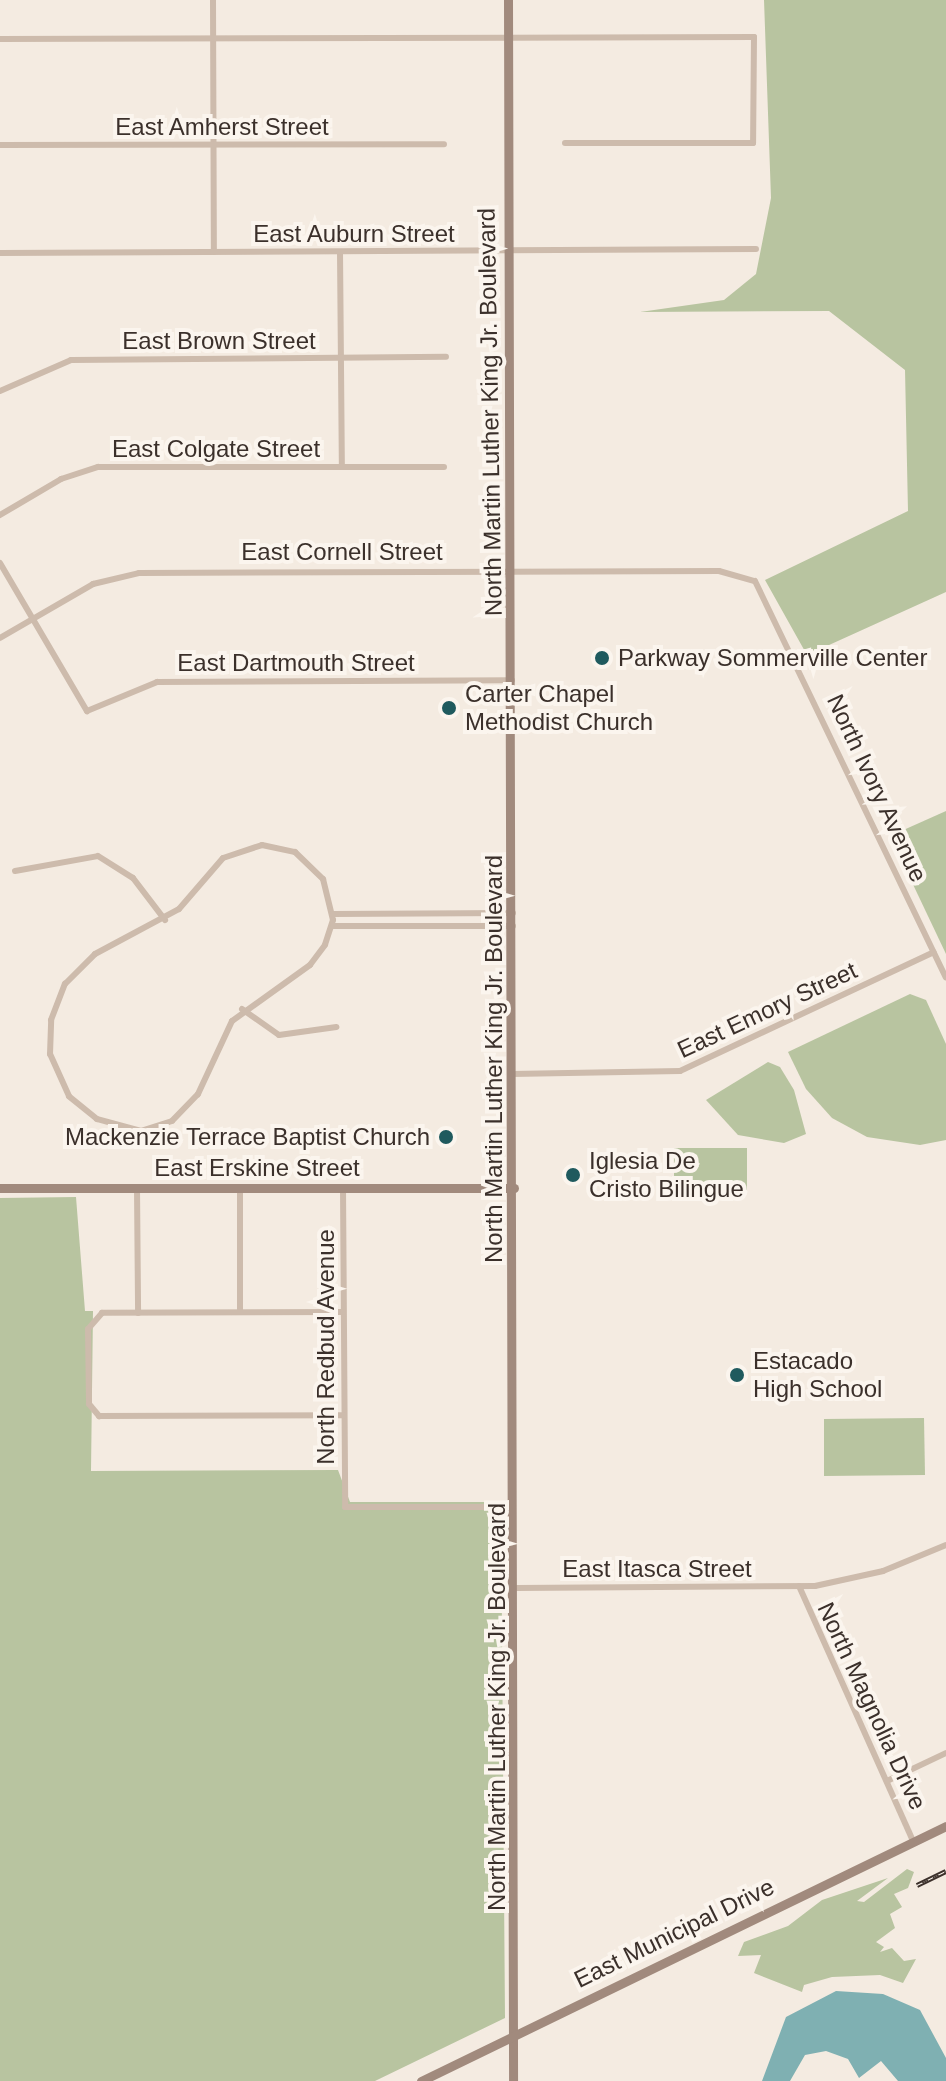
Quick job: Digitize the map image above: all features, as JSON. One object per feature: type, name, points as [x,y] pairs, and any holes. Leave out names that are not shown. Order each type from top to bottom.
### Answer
[{"type":"main road","name":"North Martin Luther King Jr. Boulevard","points":[[508,0],[516,1507],[513,2081]]},
{"type":"main road","name":"East Erskine Street","points":[[0,1188],[514,1188]]},
{"type":"main road","name":"East Municipal Drive","points":[[421,2081],[515,2031],[946,1826]]},
{"type":"street","points":[[213,0],[214,252]]},
{"type":"street","points":[[0,39],[754,37],[753,143],[565,143]]},
{"type":"street","name":"East Amherst Street","points":[[0,145],[444,144]]},
{"type":"street","name":"East Auburn Street","points":[[0,253],[756,249]]},
{"type":"street","points":[[340,252],[342,466]]},
{"type":"street","name":"East Brown Street","points":[[0,391],[71,360],[446,357]]},
{"type":"street","name":"East Colgate Street","points":[[0,515],[61,479],[98,467],[444,467]]},
{"type":"street","points":[[0,563],[33,619]]},
{"type":"street","name":"East Cornell Street","points":[[0,638],[128,574],[512,571],[731,574],[763,590],[797,658]]},
{"type":"street","name":"East Dartmouth Street","points":[[33,619],[87,711],[157,682],[512,680]]},
{"type":"street","name":"North Ivory Avenue","points":[[797,658],[946,977]]},
{"type":"street","points":[[262,845],[311,863],[327,886],[333,914],[333,926],[310,965],[242,1009],[218,1041],[198,1094],[169,1123],[125,1129],[75,1104],[50,1054],[58,997],[95,954],[165,920],[223,858],[262,845]]},
{"type":"street","points":[[15,871],[98,856],[133,878],[165,920]]},
{"type":"street","points":[[333,914],[513,913]]},
{"type":"street","points":[[333,926],[513,926]]},
{"type":"street","name":"East Emory Street","points":[[512,1074],[680,1071],[934,952]]},
{"type":"street","points":[[242,1009],[279,1035],[336,1027]]},
{"type":"street","name":"North Redbud Avenue","points":[[343,1187],[345,1507],[516,1507]]},
{"type":"street","points":[[137,1188],[138,1313]]},
{"type":"street","points":[[240,1188],[240,1312]]},
{"type":"street","points":[[343,1312],[138,1313],[92,1318],[93,1414],[344,1415]]},
{"type":"street","points":[[799,1586],[862,1577],[946,1545]]},
{"type":"street","name":"East Itasca Street","points":[[516,1588],[799,1586]]},
{"type":"street","name":"North Magnolia Drive","points":[[799,1586],[913,1841]]},
{"type":"street","points":[[887,1781],[946,1753]]},
{"type":"green space","points":[[764,0],[946,0],[946,592],[807,655],[765,580],[908,511],[905,370],[829,311],[640,312],[724,300],[756,274],[771,198]]},
{"type":"green space","points":[[946,811],[946,954],[890,836]]},
{"type":"green space","points":[[910,994],[926,1000],[946,1044],[946,1140],[920,1145],[867,1137],[832,1118],[806,1089],[788,1052]]},
{"type":"green space","points":[[768,1062],[780,1067],[794,1090],[806,1134],[784,1143],[738,1135],[706,1100]]},
{"type":"green space","points":[[674,1148],[747,1148],[747,1190],[674,1190]]},
{"type":"green space","points":[[76,1197],[85,1311],[93,1311],[91,1471],[338,1470],[350,1502],[501,1502],[505,2018],[375,2081],[0,2081],[0,1198]]},
{"type":"green space","points":[[924,1418],[925,1475],[824,1476],[824,1419]]},
{"type":"green space","points":[[907,1869],[914,1872],[908,1888],[894,1894],[902,1907],[890,1914],[895,1928],[876,1942],[884,1947],[880,1952],[892,1948],[904,1961],[916,1959],[903,1983],[880,1975],[832,1977],[804,1985],[802,1992],[754,1973],[761,1955],[738,1956],[744,1942],[788,1926],[822,1900],[888,1878],[857,1901],[864,1902]]},
{"type":"water","points":[[836,1991],[883,1994],[920,2010],[946,2058],[946,2081],[898,2081],[881,2061],[859,2078],[848,2059],[826,2051],[805,2055],[790,2081],[762,2081],[786,2017]]},
{"type":"railway","points":[[917,1885],[946,1871]]},
{"type":"place","name":"Parkway Sommerville Center","points":[[602,658]]},
{"type":"place","name":"Carter Chapel Methodist Church","points":[[449,708]]},
{"type":"place","name":"Mackenzie Terrace Baptist Church","points":[[446,1137]]},
{"type":"place","name":"Iglesia De Cristo Bilingue","points":[[573,1175]]},
{"type":"place","name":"Estacado High School","points":[[737,1375]]}]
